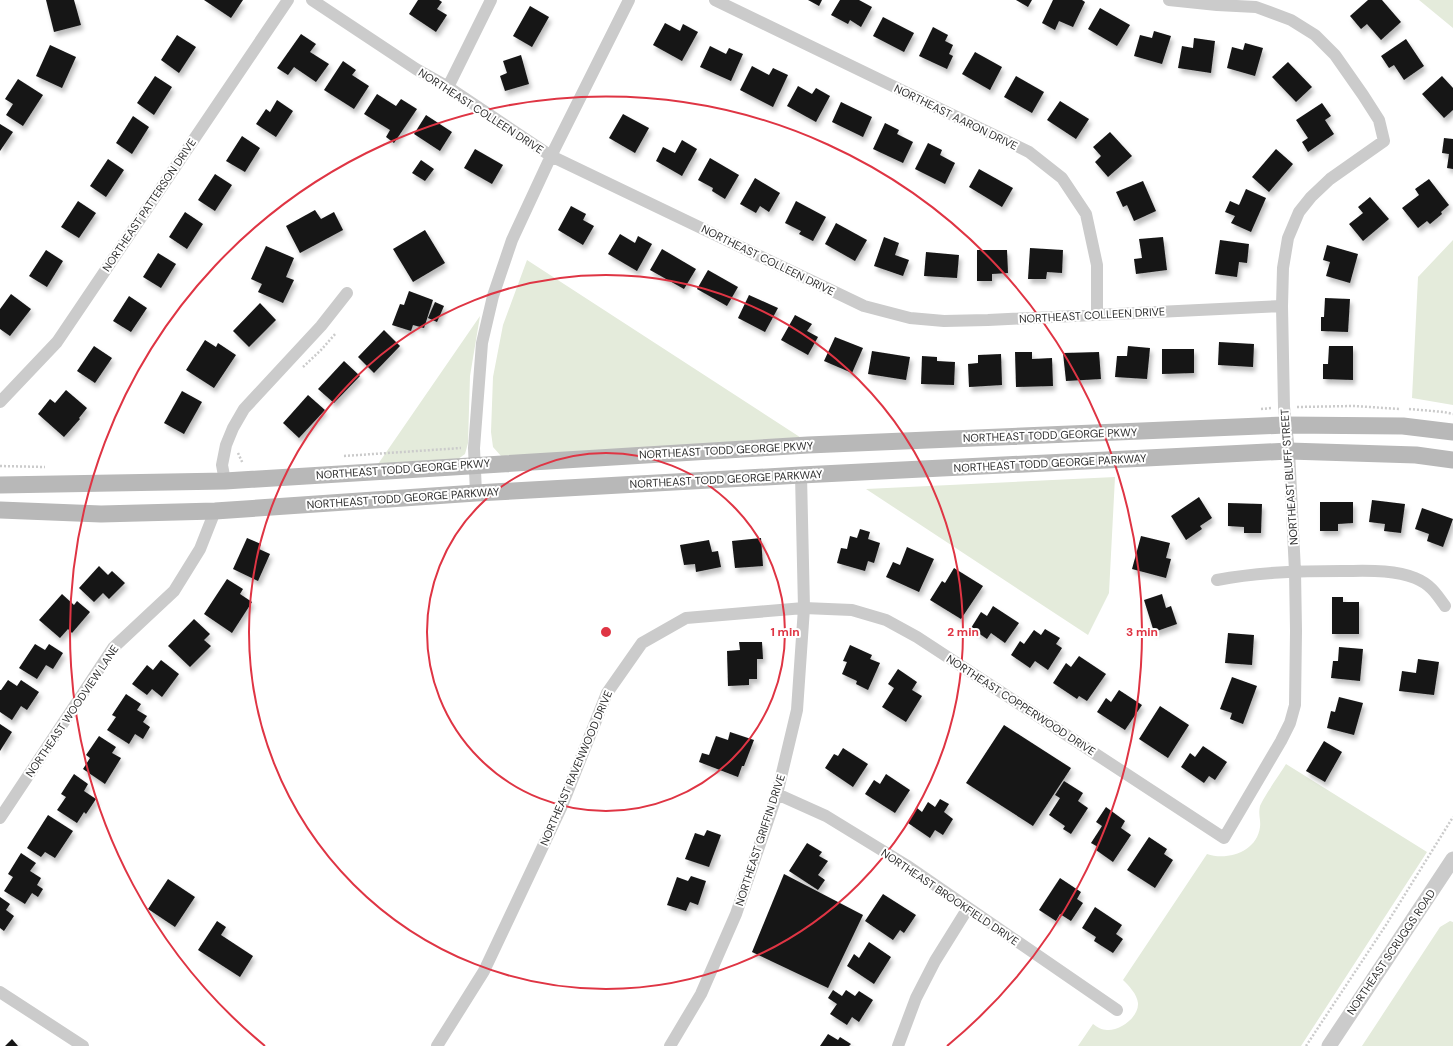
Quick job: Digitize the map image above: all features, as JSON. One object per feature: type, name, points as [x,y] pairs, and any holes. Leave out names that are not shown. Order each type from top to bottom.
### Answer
[{"type":"main road","name":"NORTHEAST TODD GEORGE PKWY","points":[[0,485],[224,481],[808,445],[1285,425],[1403,426],[1453,432]]},
{"type":"main road","name":"NORTHEAST TODD GEORGE PARKWAY","points":[[0,510],[101,514],[214,511],[476,493],[801,475],[1289,452],[1416,455],[1453,460]]},
{"type":"street","name":"NORTHEAST PATTERSON DRIVE","points":[[0,402],[57,342],[288,0]]},
{"type":"street","name":"NORTHEAST COLLEEN DRIVE","points":[[312,0],[416,70],[448,88],[551,156],[864,306],[910,318],[944,321],[1282,306]]},
{"type":"street","points":[[448,88],[491,0]]},
{"type":"street","points":[[476,493],[474,448],[482,343],[489,312],[512,240],[551,156],[630,0]]},
{"type":"street","name":"NORTHEAST AARON DRIVE","points":[[715,0],[1029,152],[1062,178],[1086,214],[1097,265],[1097,314]]},
{"type":"street","name":"NORTHEAST BLUFF STREET","points":[[1169,0],[1256,7],[1291,20],[1315,34],[1335,55],[1363,95],[1379,120],[1384,141],[1330,179],[1311,198],[1299,212],[1288,238],[1282,268],[1282,306],[1285,425],[1289,452],[1295,571],[1295,705],[1290,723],[1281,741],[1224,838]]},
{"type":"street","points":[[224,481],[222,465],[226,445],[244,408],[321,326],[347,293]]},
{"type":"street","name":"NORTHEAST GRIFFIN DRIVE","points":[[670,1046],[701,994],[736,914],[777,794],[797,710],[804,608],[801,475]]},
{"type":"street","name":"NORTHEAST WOODVIEW LANE","points":[[0,818],[113,648],[174,591],[200,549],[214,511]]},
{"type":"street","points":[[1217,580],[1240,576],[1295,571],[1383,570],[1415,578],[1434,589],[1445,606]]},
{"type":"street","name":"NORTHEAST COPPERWOOD DRIVE","points":[[804,608],[852,610],[886,620],[917,637],[1224,838]]},
{"type":"street","name":"NORTHEAST RAVENWOOD DRIVE","points":[[437,1046],[484,971],[560,808],[607,692],[642,643],[686,618],[804,608]]},
{"type":"street","name":"NORTHEAST BROOKFIELD DRIVE","points":[[777,794],[826,816],[906,865],[1117,1010]]},
{"type":"street","name":"NORTHEAST SCRUGGS ROAD","points":[[1329,1046],[1453,859]]},
{"type":"street","points":[[898,1046],[916,998],[935,961],[968,908]]},
{"type":"street","points":[[0,992],[83,1046]]},
{"type":"path","points":[[300,370],[336,333]]},
{"type":"path","points":[[240,448],[238,453],[243,464]]},
{"type":"path","points":[[1306,1046],[1386,925],[1453,817]]},
{"type":"green space","points":[[1419,0],[1453,0],[1453,28]]},
{"type":"green space","points":[[1453,240],[1453,405],[1412,398],[1418,277]]},
{"type":"green space","points":[[527,260],[809,443],[501,456],[493,447],[491,432],[493,377],[503,325]]},
{"type":"green space","points":[[480,316],[470,376],[468,443],[465,454],[454,462],[376,467]]},
{"type":"green space","points":[[1115,477],[1109,593],[1088,635],[866,489]]},
{"type":"green space","points":[[1286,764],[1427,852],[1301,1046],[1078,1046],[1093,1024],[1103,1029],[1112,1030],[1123,1026],[1132,1018],[1138,1003],[1136,996],[1123,980],[1207,854],[1215,856],[1232,855],[1247,848],[1253,843],[1258,836],[1260,827],[1260,806]]},
{"type":"green space","points":[[1450,921],[1453,922],[1453,1046],[1362,1046],[1440,927]]},
{"type":"building","points":[[46,0],[74,0],[81,25],[54,32]]},
{"type":"building","points":[[204,0],[243,0],[231,18]]},
{"type":"building","points":[[418,0],[439,0],[442,2],[437,9],[447,15],[436,32],[409,14]]},
{"type":"building","points":[[808,0],[822,0],[819,6]]},
{"type":"building","points":[[840,0],[859,0],[872,7],[861,27],[850,20],[848,24],[831,15]]},
{"type":"building","points":[[1016,0],[1032,0],[1028,7]]},
{"type":"building","points":[[1053,0],[1082,0],[1085,2],[1073,27],[1059,21],[1055,30],[1042,23]]},
{"type":"building","points":[[1368,0],[1382,0],[1401,22],[1381,40],[1367,24],[1361,29],[1350,16]]},
{"type":"building","points":[[530,6],[549,17],[532,47],[513,36]]},
{"type":"building","points":[[1100,8],[1130,25],[1117,46],[1088,29]]},
{"type":"building","points":[[883,17],[914,33],[904,52],[873,36]]},
{"type":"building","points":[[665,23],[680,31],[683,24],[698,32],[682,61],[653,45]]},
{"type":"building","points":[[933,27],[948,35],[945,41],[953,45],[949,54],[953,56],[947,69],[919,56]]},
{"type":"building","points":[[1154,31],[1171,36],[1162,64],[1134,56],[1140,35],[1152,38]]},
{"type":"building","points":[[301,34],[316,44],[310,52],[329,64],[316,82],[294,67],[288,75],[277,68]]},
{"type":"building","points":[[177,35],[196,47],[179,73],[161,60]]},
{"type":"building","points":[[1194,38],[1215,41],[1211,73],[1178,68],[1182,46],[1193,48]]},
{"type":"building","points":[[1406,39],[1424,66],[1404,80],[1394,65],[1389,68],[1381,56]]},
{"type":"building","points":[[1245,43],[1263,48],[1255,76],[1227,68],[1232,47],[1243,50]]},
{"type":"building","points":[[50,45],[76,57],[62,88],[36,76]]},
{"type":"building","points":[[710,46],[726,54],[729,48],[743,54],[731,81],[700,67]]},
{"type":"building","points":[[975,52],[1002,67],[990,90],[962,74]]},
{"type":"building","points":[[521,55],[529,84],[505,91],[500,76],[507,73],[503,61]]},
{"type":"building","points":[[343,61],[356,70],[352,75],[369,86],[354,109],[324,90]]},
{"type":"building","points":[[1288,62],[1312,87],[1296,102],[1272,77]]},
{"type":"building","points":[[752,66],[769,75],[773,68],[788,75],[773,107],[740,90]]},
{"type":"building","points":[[155,76],[172,87],[154,115],[137,103]]},
{"type":"building","points":[[1016,76],[1044,92],[1032,113],[1004,97]]},
{"type":"building","points":[[1442,76],[1453,88],[1453,110],[1444,118],[1422,94]]},
{"type":"building","points":[[18,79],[43,95],[23,126],[6,115],[13,104],[5,99]]},
{"type":"building","points":[[798,86],[812,94],[816,88],[830,96],[816,122],[787,106]]},
{"type":"building","points":[[377,94],[396,106],[401,99],[417,109],[394,143],[386,137],[390,130],[364,114]]},
{"type":"building","points":[[277,100],[293,111],[276,137],[256,124],[266,109],[270,112]]},
{"type":"building","points":[[1060,101],[1089,119],[1076,139],[1047,120]]},
{"type":"building","points":[[841,102],[872,117],[863,137],[832,122]]},
{"type":"building","points":[[1322,103],[1331,116],[1325,120],[1334,134],[1308,152],[1302,142],[1308,138],[1296,120]]},
{"type":"building","points":[[623,114],[649,128],[635,153],[609,138]]},
{"type":"building","points":[[426,115],[452,132],[440,151],[414,134]]},
{"type":"building","points":[[133,116],[149,127],[132,154],[116,143]]},
{"type":"building","points":[[885,123],[899,130],[897,134],[913,142],[903,163],[873,149]]},
{"type":"building","points":[[0,124],[13,132],[0,151]]},
{"type":"building","points":[[1110,132],[1132,156],[1108,177],[1095,162],[1101,156],[1093,147]]},
{"type":"building","points":[[242,136],[260,148],[245,172],[226,161]]},
{"type":"building","points":[[1444,138],[1453,139],[1453,169],[1447,168],[1449,154],[1442,153]]},
{"type":"building","points":[[682,140],[697,149],[682,176],[656,161],[663,147],[675,153]]},
{"type":"building","points":[[928,143],[942,150],[940,155],[955,163],[945,184],[915,169]]},
{"type":"building","points":[[475,149],[503,165],[492,184],[464,168]]},
{"type":"building","points":[[1276,149],[1293,164],[1269,192],[1252,177]]},
{"type":"building","points":[[710,158],[739,175],[725,199],[712,191],[713,188],[698,180]]},
{"type":"building","points":[[108,159],[124,170],[106,197],[90,186]]},
{"type":"building","points":[[421,160],[434,169],[425,181],[412,173]]},
{"type":"building","points":[[979,169],[1013,188],[1002,207],[969,187]]},
{"type":"building","points":[[215,174],[232,185],[215,211],[198,200]]},
{"type":"building","points":[[755,178],[780,193],[769,212],[760,206],[756,213],[740,204]]},
{"type":"building","points":[[1429,179],[1449,205],[1441,212],[1442,214],[1430,224],[1427,221],[1418,228],[1402,208],[1419,195],[1415,189]]},
{"type":"building","points":[[1143,181],[1156,211],[1134,221],[1127,205],[1123,207],[1116,192]]},
{"type":"building","points":[[1246,189],[1266,198],[1251,232],[1231,223],[1235,216],[1225,212],[1230,201],[1239,205]]},
{"type":"building","points":[[1370,197],[1389,219],[1363,241],[1349,224],[1363,213],[1358,207]]},
{"type":"building","points":[[78,201],[96,213],[79,238],[61,227]]},
{"type":"building","points":[[796,201],[826,217],[813,241],[799,234],[801,231],[785,223]]},
{"type":"building","points":[[571,206],[586,214],[583,220],[594,226],[583,245],[558,230]]},
{"type":"building","points":[[315,210],[321,219],[334,212],[343,230],[300,253],[286,226]]},
{"type":"building","points":[[185,212],[203,224],[187,249],[169,237]]},
{"type":"building","points":[[836,223],[867,240],[855,261],[825,244]]},
{"type":"building","points":[[425,230],[445,263],[413,282],[393,249]]},
{"type":"building","points":[[620,234],[635,243],[638,236],[652,244],[637,271],[608,254]]},
{"type":"building","points":[[884,237],[899,243],[895,255],[909,260],[903,276],[874,266]]},
{"type":"building","points":[[1163,237],[1167,270],[1136,274],[1134,259],[1142,258],[1139,239]]},
{"type":"building","points":[[1220,240],[1249,244],[1247,263],[1239,262],[1237,277],[1215,274]]},
{"type":"building","points":[[1327,245],[1358,254],[1350,283],[1326,276],[1330,262],[1323,260]]},
{"type":"building","points":[[266,246],[294,258],[286,277],[294,280],[283,303],[258,292],[262,284],[251,279]]},
{"type":"building","points":[[1030,248],[1063,250],[1062,273],[1047,272],[1046,279],[1028,279]]},
{"type":"building","points":[[662,249],[696,269],[684,289],[650,270]]},
{"type":"building","points":[[46,250],[63,261],[47,287],[29,276]]},
{"type":"building","points":[[977,250],[1007,250],[1008,273],[992,274],[992,281],[977,281]]},
{"type":"building","points":[[926,252],[959,255],[957,278],[924,276]]},
{"type":"building","points":[[158,253],[176,264],[161,288],[143,277]]},
{"type":"building","points":[[708,270],[738,287],[727,306],[697,289]]},
{"type":"building","points":[[409,291],[433,300],[424,328],[413,325],[411,331],[392,325],[400,304],[404,305]]},
{"type":"building","points":[[11,294],[31,309],[10,336],[0,329],[0,309]]},
{"type":"building","points":[[749,295],[778,308],[765,332],[738,318]]},
{"type":"building","points":[[129,296],[147,308],[131,332],[113,321]]},
{"type":"building","points":[[1325,298],[1350,299],[1348,332],[1321,331],[1321,317],[1324,317]]},
{"type":"building","points":[[435,302],[444,306],[437,322],[428,318]]},
{"type":"building","points":[[260,303],[276,320],[249,347],[233,331]]},
{"type":"building","points":[[795,315],[812,324],[807,331],[818,337],[808,355],[781,340]]},
{"type":"building","points":[[384,330],[400,346],[374,373],[358,357]]},
{"type":"building","points":[[835,337],[863,348],[852,373],[824,361]]},
{"type":"building","points":[[205,340],[216,347],[218,343],[236,355],[214,388],[186,370]]},
{"type":"building","points":[[1219,342],[1254,344],[1253,367],[1218,365]]},
{"type":"building","points":[[94,346],[112,358],[95,383],[77,371]]},
{"type":"building","points":[[1128,346],[1150,348],[1147,379],[1115,377],[1117,356],[1127,356]]},
{"type":"building","points":[[1329,346],[1353,346],[1353,380],[1323,379],[1323,364],[1328,364]]},
{"type":"building","points":[[1162,349],[1194,349],[1194,373],[1162,374]]},
{"type":"building","points":[[872,351],[910,357],[906,380],[868,374]]},
{"type":"building","points":[[1015,352],[1032,352],[1032,359],[1052,358],[1053,386],[1016,387]]},
{"type":"building","points":[[1099,352],[1101,379],[1066,381],[1063,353]]},
{"type":"building","points":[[1001,354],[1002,385],[969,387],[968,364],[978,363],[978,355]]},
{"type":"building","points":[[922,356],[937,357],[937,361],[955,362],[954,385],[921,384]]},
{"type":"building","points":[[344,361],[360,376],[334,403],[318,389]]},
{"type":"building","points":[[66,390],[87,408],[79,418],[80,419],[64,437],[38,414],[50,399],[55,403]]},
{"type":"building","points":[[182,391],[202,402],[184,434],[164,423]]},
{"type":"building","points":[[308,395],[325,410],[299,438],[283,423]]},
{"type":"building","points":[[1199,497],[1212,518],[1200,526],[1202,529],[1186,540],[1171,516]]},
{"type":"building","points":[[1372,500],[1405,504],[1401,533],[1384,531],[1385,524],[1369,522]]},
{"type":"building","points":[[1320,502],[1353,502],[1353,523],[1338,524],[1338,531],[1320,531]]},
{"type":"building","points":[[1228,503],[1262,504],[1261,533],[1244,533],[1244,527],[1228,526]]},
{"type":"building","points":[[1422,508],[1453,519],[1443,547],[1427,541],[1429,534],[1415,529]]},
{"type":"building","points":[[860,529],[870,532],[868,539],[880,543],[874,563],[868,561],[865,571],[837,563],[841,548],[847,549],[850,536],[857,538]]},
{"type":"building","points":[[1141,536],[1170,543],[1166,558],[1171,559],[1166,578],[1132,569]]},
{"type":"building","points":[[247,538],[261,544],[259,549],[270,554],[258,581],[233,569]]},
{"type":"building","points":[[761,538],[763,566],[735,568],[732,541]]},
{"type":"building","points":[[709,540],[712,552],[718,551],[721,567],[696,572],[695,564],[684,565],[680,545]]},
{"type":"building","points":[[907,547],[934,559],[919,592],[886,577],[893,562],[900,565]]},
{"type":"building","points":[[99,566],[108,575],[112,571],[125,583],[109,599],[103,593],[94,602],[79,588]]},
{"type":"building","points":[[954,568],[983,586],[961,619],[930,600],[942,581],[945,583]]},
{"type":"building","points":[[227,579],[243,589],[240,594],[252,602],[232,633],[204,614]]},
{"type":"building","points":[[62,594],[74,605],[77,601],[90,612],[72,633],[68,629],[60,638],[39,620]]},
{"type":"building","points":[[1162,594],[1166,608],[1171,606],[1177,624],[1154,632],[1144,600]]},
{"type":"building","points":[[1332,597],[1343,597],[1343,602],[1359,602],[1359,634],[1332,634]]},
{"type":"building","points":[[993,606],[1019,623],[1005,643],[991,633],[987,639],[971,628],[981,612],[987,616]]},
{"type":"building","points":[[194,619],[210,634],[204,640],[211,646],[190,667],[168,646]]},
{"type":"building","points":[[1045,629],[1060,638],[1056,644],[1062,648],[1048,670],[1035,661],[1030,668],[1011,655],[1020,641],[1024,644],[1034,630],[1041,635]]},
{"type":"building","points":[[1228,633],[1254,635],[1252,665],[1225,663]]},
{"type":"building","points":[[739,642],[762,642],[763,659],[757,659],[757,679],[749,679],[749,685],[728,686],[727,651],[740,650]]},
{"type":"building","points":[[35,644],[45,650],[49,644],[63,653],[53,669],[46,665],[37,679],[19,668]]},
{"type":"building","points":[[850,645],[872,655],[870,659],[880,663],[868,690],[856,684],[857,681],[842,674],[847,662],[843,661]]},
{"type":"building","points":[[1339,647],[1363,649],[1360,681],[1331,678],[1333,661],[1338,661]]},
{"type":"building","points":[[1079,656],[1106,674],[1087,701],[1079,696],[1077,699],[1053,683],[1066,663],[1071,667]]},
{"type":"building","points":[[1418,659],[1439,662],[1434,695],[1399,691],[1402,671],[1416,673]]},
{"type":"building","points":[[161,660],[179,674],[162,697],[152,689],[147,695],[132,684],[147,665],[153,670]]},
{"type":"building","points":[[898,669],[917,682],[912,690],[922,696],[906,722],[882,707],[894,688],[888,684]]},
{"type":"building","points":[[1232,677],[1257,686],[1243,724],[1230,719],[1232,713],[1220,709]]},
{"type":"building","points":[[8,680],[17,686],[21,680],[39,692],[27,710],[21,706],[12,720],[0,712],[0,690]]},
{"type":"building","points":[[1119,690],[1142,705],[1125,730],[1097,712],[1106,698],[1111,702]]},
{"type":"building","points":[[126,694],[141,704],[137,710],[147,716],[143,722],[150,727],[143,739],[135,734],[129,744],[107,730],[116,717],[112,715]]},
{"type":"building","points":[[1339,697],[1363,703],[1354,735],[1327,728],[1331,711],[1335,712]]},
{"type":"building","points":[[1160,706],[1189,725],[1168,758],[1139,739]]},
{"type":"building","points":[[0,724],[12,732],[0,751]]},
{"type":"building","points":[[1004,725],[1071,768],[1033,826],[966,783]]},
{"type":"building","points":[[730,732],[754,740],[738,777],[699,762],[702,753],[709,755],[716,736],[728,740]]},
{"type":"building","points":[[99,736],[116,747],[112,753],[121,758],[105,784],[83,769],[90,758],[86,755]]},
{"type":"building","points":[[1324,741],[1342,752],[1325,782],[1306,771]]},
{"type":"building","points":[[1203,746],[1227,762],[1215,780],[1209,776],[1204,783],[1181,767],[1190,753],[1195,757]]},
{"type":"building","points":[[843,748],[868,764],[853,787],[825,768],[834,754],[838,756]]},
{"type":"building","points":[[74,774],[88,784],[84,791],[96,799],[86,814],[84,812],[77,823],[57,810],[66,797],[61,794]]},
{"type":"building","points":[[886,774],[910,790],[895,813],[865,794],[874,780],[880,784]]},
{"type":"building","points":[[1064,781],[1083,793],[1078,801],[1088,808],[1071,834],[1063,829],[1065,826],[1049,815],[1060,798],[1055,795]]},
{"type":"building","points":[[940,799],[949,804],[944,812],[953,819],[943,835],[935,830],[930,838],[908,823],[917,808],[922,812],[928,802],[935,807]]},
{"type":"building","points":[[1106,807],[1125,821],[1121,828],[1131,835],[1113,862],[1096,850],[1098,847],[1091,843],[1102,826],[1096,822]]},
{"type":"building","points":[[48,815],[73,831],[55,858],[45,852],[41,857],[27,848]]},
{"type":"building","points":[[707,830],[721,835],[709,867],[685,859],[695,833],[704,836]]},
{"type":"building","points":[[1149,837],[1167,849],[1164,854],[1173,860],[1155,888],[1127,870]]},
{"type":"building","points":[[807,843],[822,852],[819,856],[828,861],[818,875],[825,880],[818,890],[789,871]]},
{"type":"building","points":[[21,853],[36,863],[30,871],[41,878],[37,885],[43,889],[38,897],[32,893],[25,904],[4,891],[13,877],[8,874]]},
{"type":"building","points":[[784,874],[863,915],[828,988],[752,952]]},
{"type":"building","points":[[691,876],[706,881],[698,905],[690,902],[686,911],[667,905],[677,877],[688,881]]},
{"type":"building","points":[[1060,878],[1081,892],[1077,899],[1083,903],[1071,921],[1060,914],[1056,921],[1039,910]]},
{"type":"building","points":[[168,879],[195,897],[175,927],[148,909]]},
{"type":"building","points":[[883,894],[916,915],[904,933],[900,930],[893,940],[865,921]]},
{"type":"building","points":[[0,897],[10,904],[6,910],[14,916],[4,931],[0,928]]},
{"type":"building","points":[[1095,907],[1122,925],[1116,934],[1123,939],[1113,953],[1094,941],[1096,937],[1082,928]]},
{"type":"building","points":[[217,921],[226,927],[221,935],[253,956],[240,977],[198,950]]},
{"type":"building","points":[[869,942],[891,957],[874,984],[847,966],[854,954],[859,958]]},
{"type":"building","points":[[833,990],[842,996],[846,990],[855,996],[859,991],[873,1000],[859,1022],[852,1017],[847,1025],[830,1014],[837,1004],[828,998]]},
{"type":"building","points":[[828,1034],[838,1040],[840,1037],[851,1044],[849,1046],[820,1046]]},
{"type":"building","points":[[12,1039],[18,1046],[5,1046]]}]
